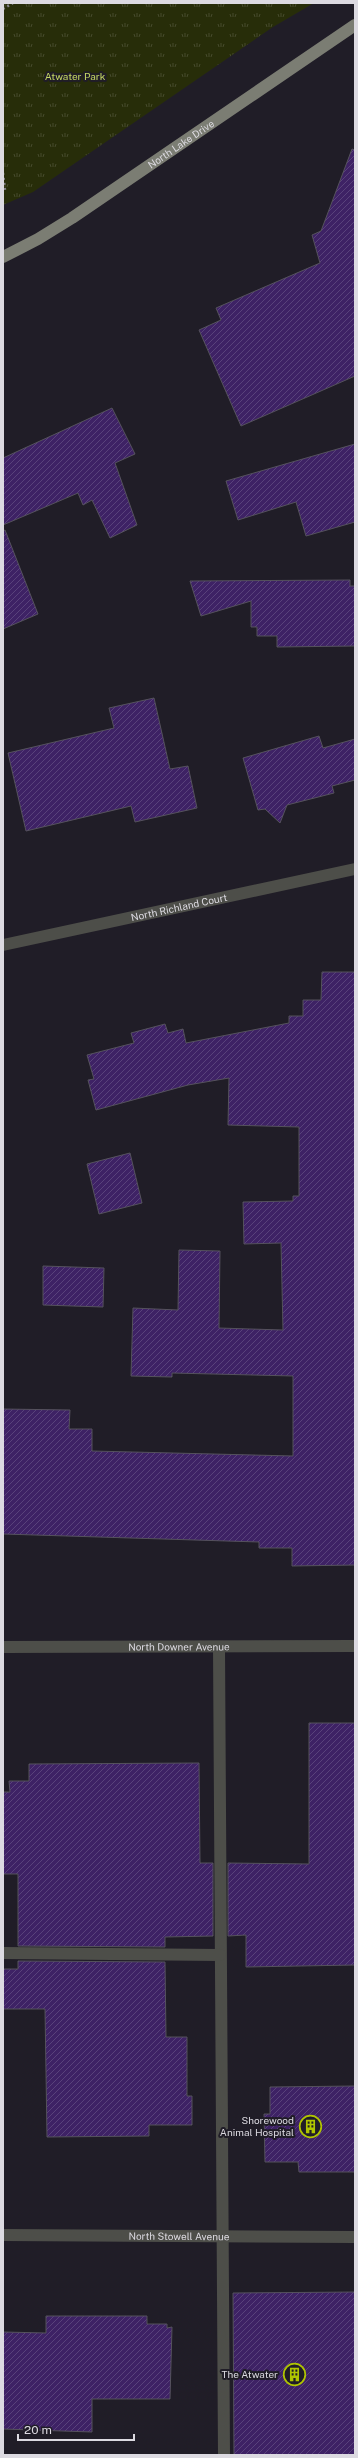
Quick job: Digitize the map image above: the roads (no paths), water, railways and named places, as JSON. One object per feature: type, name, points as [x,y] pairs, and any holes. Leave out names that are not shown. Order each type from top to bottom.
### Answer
[{"type":"main road","name":"North Lake Drive","points":[[3,257],[38,239],[72,218],[355,25]]},
{"type":"street","name":"North Richland Court","points":[[3,945],[355,869]]},
{"type":"street","name":"North Downer Avenue","points":[[3,1647],[219,1648],[355,1646]]},
{"type":"street","points":[[219,1648],[221,2237],[224,2455]]},
{"type":"street","points":[[3,1953],[220,1955]]},
{"type":"street","name":"North Stowell Avenue","points":[[3,2236],[355,2237]]},
{"type":"place","name":"Shorewood Animal Hospital","points":[[310,2126]]},
{"type":"place","name":"The Atwater","points":[[294,2374]]},
{"type":"park label","name":"Atwater Park","points":[[75,76]]}]
